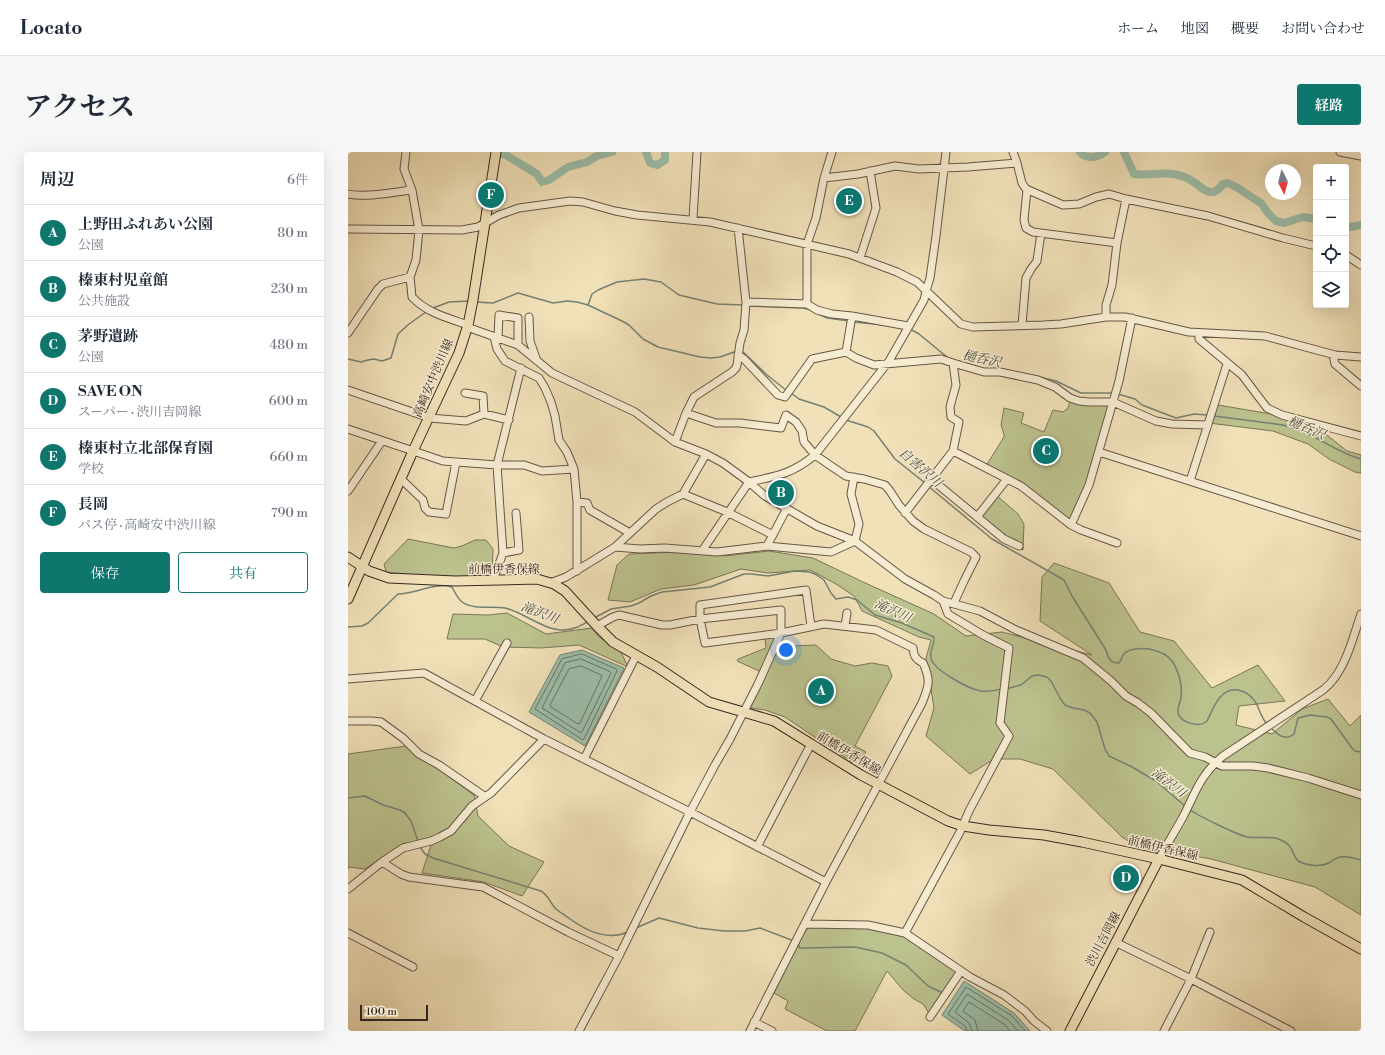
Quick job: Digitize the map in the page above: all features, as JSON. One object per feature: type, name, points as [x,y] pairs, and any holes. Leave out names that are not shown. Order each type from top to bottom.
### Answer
[{"type":"main road","name":"高崎安中渋川線","points":[[348,599],[413,451],[430,418],[459,353],[472,304],[496,152]]},
{"type":"main road","name":"前橋伊香保線","points":[[348,557],[362,568],[389,578],[455,581],[536,579],[558,586],[565,591],[613,642],[657,667],[709,702],[774,721],[878,784],[938,816],[963,826],[1044,835],[1158,859],[1242,880],[1304,917],[1361,948]]},
{"type":"main road","name":"渋川吉岡線","points":[[1070,1031],[1158,859]]},
{"type":"street","points":[[406,152],[404,169],[412,190],[419,230],[416,260],[410,277],[412,297],[424,307],[434,313],[518,345],[552,373],[635,412],[675,442],[706,454],[723,463],[765,496],[788,508],[816,526],[855,541],[905,579],[943,601],[980,611],[1016,630],[1083,658],[1111,680],[1126,696],[1151,713],[1190,753],[1205,757],[1222,766],[1254,766],[1268,768],[1308,778],[1361,795]]},
{"type":"street","points":[[694,219],[697,152]]},
{"type":"street","points":[[807,304],[807,244],[816,218],[824,178],[832,152]]},
{"type":"street","points":[[702,551],[727,512],[749,482],[786,473],[803,465],[815,455],[897,349],[908,326],[924,300],[930,278],[946,152]]},
{"type":"street","points":[[1013,152],[1022,183],[1027,190],[1063,205],[1079,204],[1109,194],[1208,216],[1313,245]]},
{"type":"street","points":[[1340,152],[1361,156]]},
{"type":"street","points":[[824,178],[894,166],[919,169],[1017,163]]},
{"type":"street","points":[[860,258],[876,208],[870,171]]},
{"type":"street","points":[[348,194],[375,194],[412,190]]},
{"type":"street","points":[[1027,190],[1024,220],[1026,228],[1033,232],[1117,243]]},
{"type":"street","points":[[1106,317],[1106,305],[1112,285],[1117,243],[1126,199]]},
{"type":"street","points":[[348,229],[462,230],[478,227],[499,215],[519,208],[570,201],[583,202],[615,211],[637,215],[694,219],[717,223],[836,250],[905,275],[917,282],[953,318],[961,324],[967,326],[1062,324],[1106,317],[1132,318],[1198,334],[1264,336],[1333,355],[1344,357],[1361,357]]},
{"type":"street","points":[[675,442],[694,397],[736,368],[744,330],[746,302],[738,228]]},
{"type":"street","points":[[1022,325],[1026,278],[1037,261],[1041,233]]},
{"type":"street","points":[[1349,257],[1361,265]]},
{"type":"street","points":[[348,333],[383,284],[410,277]]},
{"type":"street","points":[[746,302],[807,304],[816,310],[832,314],[908,326]]},
{"type":"street","points":[[518,345],[518,318],[500,315],[496,337],[497,349],[505,361],[539,378],[545,388],[555,416],[559,440],[567,452],[574,469],[577,502],[577,571]]},
{"type":"street","points":[[846,352],[852,316]]},
{"type":"street","points":[[529,317],[530,341],[537,361]]},
{"type":"street","points":[[1071,525],[1089,485],[1114,402],[1132,318]]},
{"type":"street","points":[[1198,334],[1199,339],[1242,375],[1267,408],[1282,415],[1361,436]]},
{"type":"street","points":[[738,355],[744,359],[778,395],[785,397],[812,359],[846,352],[856,358],[874,365],[941,359],[984,372],[1000,372],[1046,383],[1055,387],[1070,398],[1079,401],[1114,402],[1156,421],[1172,424],[1208,425]]},
{"type":"street","points":[[1333,355],[1335,364],[1361,386]]},
{"type":"street","points":[[905,513],[953,451],[959,422],[951,417],[950,407],[956,385],[953,363]]},
{"type":"street","points":[[1190,481],[1227,364]]},
{"type":"street","points":[[493,580],[503,553],[497,465],[521,368]]},
{"type":"street","points":[[348,390],[430,418],[466,421],[484,414],[509,420]]},
{"type":"street","points":[[466,393],[483,396],[484,414]]},
{"type":"street","points":[[686,413],[716,423],[740,422],[781,428],[786,415],[796,422],[802,431],[804,442],[815,455],[846,476],[885,485],[905,513],[913,521],[924,529],[971,552],[976,557],[954,603]]},
{"type":"street","points":[[348,430],[443,461],[497,465],[524,465],[542,471],[574,469]]},
{"type":"street","points":[[348,491],[382,441]]},
{"type":"street","points":[[953,451],[1021,486],[1071,525],[1117,543]]},
{"type":"street","points":[[1099,452],[1361,536]]},
{"type":"street","points":[[550,583],[577,571],[615,546],[656,509],[683,494],[706,454]]},
{"type":"street","points":[[401,479],[423,500],[425,508],[429,512],[446,514],[456,462]]},
{"type":"street","points":[[854,477],[850,494],[859,524],[855,541]]},
{"type":"street","points":[[930,479],[1004,539],[1019,546]]},
{"type":"street","points":[[977,517],[1007,479]]},
{"type":"street","points":[[683,494],[727,512],[773,535]]},
{"type":"street","points":[[577,502],[586,503],[590,510],[630,533]]},
{"type":"street","points":[[767,546],[788,508]]},
{"type":"street","points":[[503,553],[519,550],[516,513]]},
{"type":"street","points":[[615,546],[640,549],[665,548],[717,552],[767,546],[831,552],[855,541]]},
{"type":"street","points":[[750,1031],[806,924],[826,882],[922,703],[928,688],[929,679],[923,663],[914,656],[913,648],[876,630],[824,624],[781,633],[705,643],[700,619],[700,605],[806,590],[811,626]]},
{"type":"street","points":[[905,933],[963,826],[969,811],[1009,736],[1000,723],[1008,648],[948,614],[943,601]]},
{"type":"street","points":[[579,1031],[619,956],[641,908],[690,812],[744,713],[781,633],[781,610],[700,619],[670,625],[662,625],[619,615],[596,625]]},
{"type":"street","points":[[845,626],[847,612]]},
{"type":"street","points":[[1158,859],[1207,771],[1223,756],[1323,690],[1334,680],[1342,667],[1361,614]]},
{"type":"street","points":[[475,701],[507,643]]},
{"type":"street","points":[[584,759],[636,656]]},
{"type":"street","points":[[348,679],[424,673],[544,739],[826,882]]},
{"type":"street","points":[[348,721],[372,720],[381,722],[403,738],[419,754],[439,765],[484,796]]},
{"type":"street","points":[[348,889],[382,862],[403,848],[431,841],[451,831],[472,806],[490,792],[544,739]]},
{"type":"street","points":[[757,847],[811,744]]},
{"type":"street","points":[[382,862],[401,874],[409,877],[483,887],[568,932],[619,956]]},
{"type":"street","points":[[806,924],[868,925],[905,933],[961,971],[1004,995],[1025,1011],[1034,1021],[1047,1031]]},
{"type":"street","points":[[1164,1031],[1191,979],[1210,932]]},
{"type":"street","points":[[348,933],[413,967]]},
{"type":"street","points":[[1115,942],[1191,979],[1281,1029],[1291,1031]]},
{"type":"street","points":[[930,1017],[961,971]]},
{"type":"street","points":[[754,1022],[772,1031]]},
{"type":"shaded area","points":[[1070,401],[1109,404],[1088,484],[1070,521],[986,466],[1004,437],[1001,425],[1004,408],[1024,413],[1021,423],[1044,432],[1053,410],[1063,412],[1068,408]]},
{"type":"shaded area","points":[[1218,405],[1271,414],[1318,428],[1347,451],[1361,455],[1361,473],[1355,472],[1329,459],[1308,444],[1273,431],[1209,423]]},
{"type":"shaded area","points":[[996,495],[1018,514],[1024,524],[1023,550],[1004,538],[980,517]]},
{"type":"shaded area","points":[[408,539],[454,548],[475,540],[486,540],[493,549],[492,571],[469,581],[386,572],[384,564]]},
{"type":"shaded area","points":[[769,551],[813,558],[934,614],[966,636],[1002,632],[1092,655],[1040,621],[1042,577],[1054,563],[1109,583],[1140,632],[1174,641],[1212,688],[1258,665],[1285,701],[1239,706],[1236,725],[1272,734],[1302,709],[1328,699],[1350,726],[1361,715],[1361,915],[1315,887],[1211,859],[1178,853],[1147,853],[1122,837],[1053,769],[1020,759],[994,759],[970,774],[926,736],[934,708],[926,658],[931,640],[919,637],[862,611],[854,596],[810,570],[768,573],[741,569],[694,585],[661,589],[630,602],[608,600],[617,565],[629,554],[678,552],[713,553],[724,556]]},
{"type":"shaded area","points":[[507,613],[546,634],[592,628],[598,636],[621,652],[628,667],[579,645],[541,648],[503,647],[485,639],[447,639],[453,614],[488,615]]},
{"type":"shaded area","points":[[778,635],[780,642],[791,646],[816,645],[831,659],[855,666],[872,663],[888,666],[892,676],[855,746],[866,752],[864,756],[858,754],[853,763],[785,717],[765,710],[751,708],[750,706],[766,674],[737,661],[738,659],[766,648],[765,637]]},
{"type":"shaded area","points":[[406,746],[474,795],[478,816],[509,846],[544,862],[522,896],[484,882],[422,873],[431,845],[404,843],[365,869],[349,867],[348,869],[348,754]]},
{"type":"shaded area","points":[[810,926],[881,929],[904,934],[958,972],[930,1015],[923,1004],[903,990],[887,971],[855,1031],[827,1031],[785,1009],[788,1001],[774,993],[802,935]]},
{"type":"water","points":[[582,650],[624,668],[585,746],[529,712],[560,655]]},
{"type":"water","points":[[964,981],[1014,1013],[1030,1031],[965,1031],[942,1015]]},
{"type":"waterway","points":[[497,152],[506,155],[537,174],[542,182],[549,180],[568,167],[587,162],[597,156],[612,152]]},
{"type":"waterway","points":[[646,152],[650,163],[657,165],[665,160],[665,152]]},
{"type":"waterway","points":[[1080,152],[1083,155],[1092,157],[1105,152]]},
{"type":"waterway","points":[[1124,152],[1134,174],[1167,173],[1178,175],[1189,179],[1208,192],[1216,191],[1223,184],[1228,183],[1261,203],[1276,221],[1284,223],[1303,217],[1313,219]]},
{"type":"waterway","points":[[1349,227],[1361,225]]},
{"type":"waterway","name":"樋呑沢","points":[[588,305],[592,294],[598,290],[617,282],[644,279],[661,282],[679,295],[717,304],[744,305]]},
{"type":"waterway","name":"自害沢川","points":[[475,302],[493,303],[518,293],[553,303],[567,301],[577,302],[588,305],[622,321],[629,325],[643,339],[658,347],[700,357],[711,358],[720,357],[737,351]]},
{"type":"waterway","name":"自害沢川","points":[[433,308],[449,302],[470,301]]},
{"type":"waterway","name":"樋呑沢","points":[[747,306],[803,308],[811,310]]},
{"type":"waterway","name":"自害沢川","points":[[348,359],[361,362],[374,359],[382,361],[391,358],[398,334],[426,312]]},
{"type":"waterway","name":"樋呑沢","points":[[818,314],[827,318],[849,321]]},
{"type":"waterway","name":"樋呑沢","points":[[853,322],[885,325]]},
{"type":"waterway","name":"樋呑沢","points":[[910,329],[919,334],[947,357]]},
{"type":"waterway","name":"自害沢川","points":[[741,351],[786,390]]},
{"type":"waterway","name":"樋呑沢","points":[[1039,377],[1056,381],[1081,393],[1112,393]]},
{"type":"waterway","name":"自害沢川","points":[[791,393],[799,399],[824,407],[841,417]]},
{"type":"waterway","name":"樋呑沢","points":[[1118,394],[1135,399],[1142,405],[1176,418],[1194,414],[1208,415]]},
{"type":"waterway","name":"樋呑沢","points":[[1214,416],[1283,425],[1312,435],[1345,454],[1361,459]]},
{"type":"waterway","name":"自害沢川","points":[[846,420],[868,427],[874,431],[895,459],[925,483]]},
{"type":"waterway","name":"自害沢川","points":[[928,486],[992,539],[1064,580],[1111,661],[1119,663],[1125,653],[1139,649],[1155,650],[1169,657],[1176,667],[1181,686],[1181,698],[1178,713],[1186,722],[1195,724],[1204,723],[1207,721],[1222,695],[1232,690],[1238,690],[1251,696],[1267,724]]},
{"type":"waterway","name":"滝沢川","points":[[594,618],[611,609],[631,606],[662,592],[710,587],[744,574],[768,576],[795,571],[809,572],[824,580],[836,599],[848,597],[857,600],[875,615],[902,623],[934,637],[931,653],[933,663],[952,678],[975,690],[989,691],[1002,689]]},
{"type":"waterway","name":"滝沢川","points":[[348,627],[362,626],[368,623],[398,594],[439,586],[452,587],[462,602],[472,606],[505,608],[556,629],[570,629],[589,621]]},
{"type":"waterway","name":"滝沢川","points":[[1006,689],[1021,685],[1032,676],[1038,675],[1047,677],[1051,681],[1065,705],[1090,713],[1097,722],[1105,749],[1109,756],[1156,781],[1186,807]]},
{"type":"waterway","name":"自害沢川","points":[[1270,727],[1281,736],[1287,737],[1294,734],[1298,718],[1310,715],[1327,717],[1331,719],[1352,748],[1355,751],[1361,752]]},
{"type":"waterway","points":[[348,798],[365,796],[383,805],[405,813],[411,821],[418,841]]},
{"type":"waterway","name":"滝沢川","points":[[1189,809],[1226,829],[1247,837],[1273,838],[1281,840],[1287,843],[1298,861],[1303,863],[1323,865],[1340,857],[1349,857],[1361,860]]},
{"type":"waterway","points":[[420,847],[425,854],[433,858],[541,891],[553,906],[590,931],[605,935],[620,935],[628,932]]},
{"type":"waterway","points":[[636,928],[659,918],[698,928],[724,931],[745,931],[760,928],[794,941]]},
{"type":"waterway","points":[[797,943],[800,948],[855,947],[882,953],[906,965],[928,986],[943,993]]},
{"type":"place","name":"長岡","points":[[491,195]]},
{"type":"place","name":"榛東村立北部保育園","points":[[849,201]]},
{"type":"place","name":"茅野遺跡","points":[[1046,451]]},
{"type":"place","name":"榛東村児童館","points":[[781,493]]},
{"type":"place","name":"上野田ふれあい公園","points":[[821,691]]},
{"type":"place","name":"SAVE ON","points":[[1126,878]]}]
